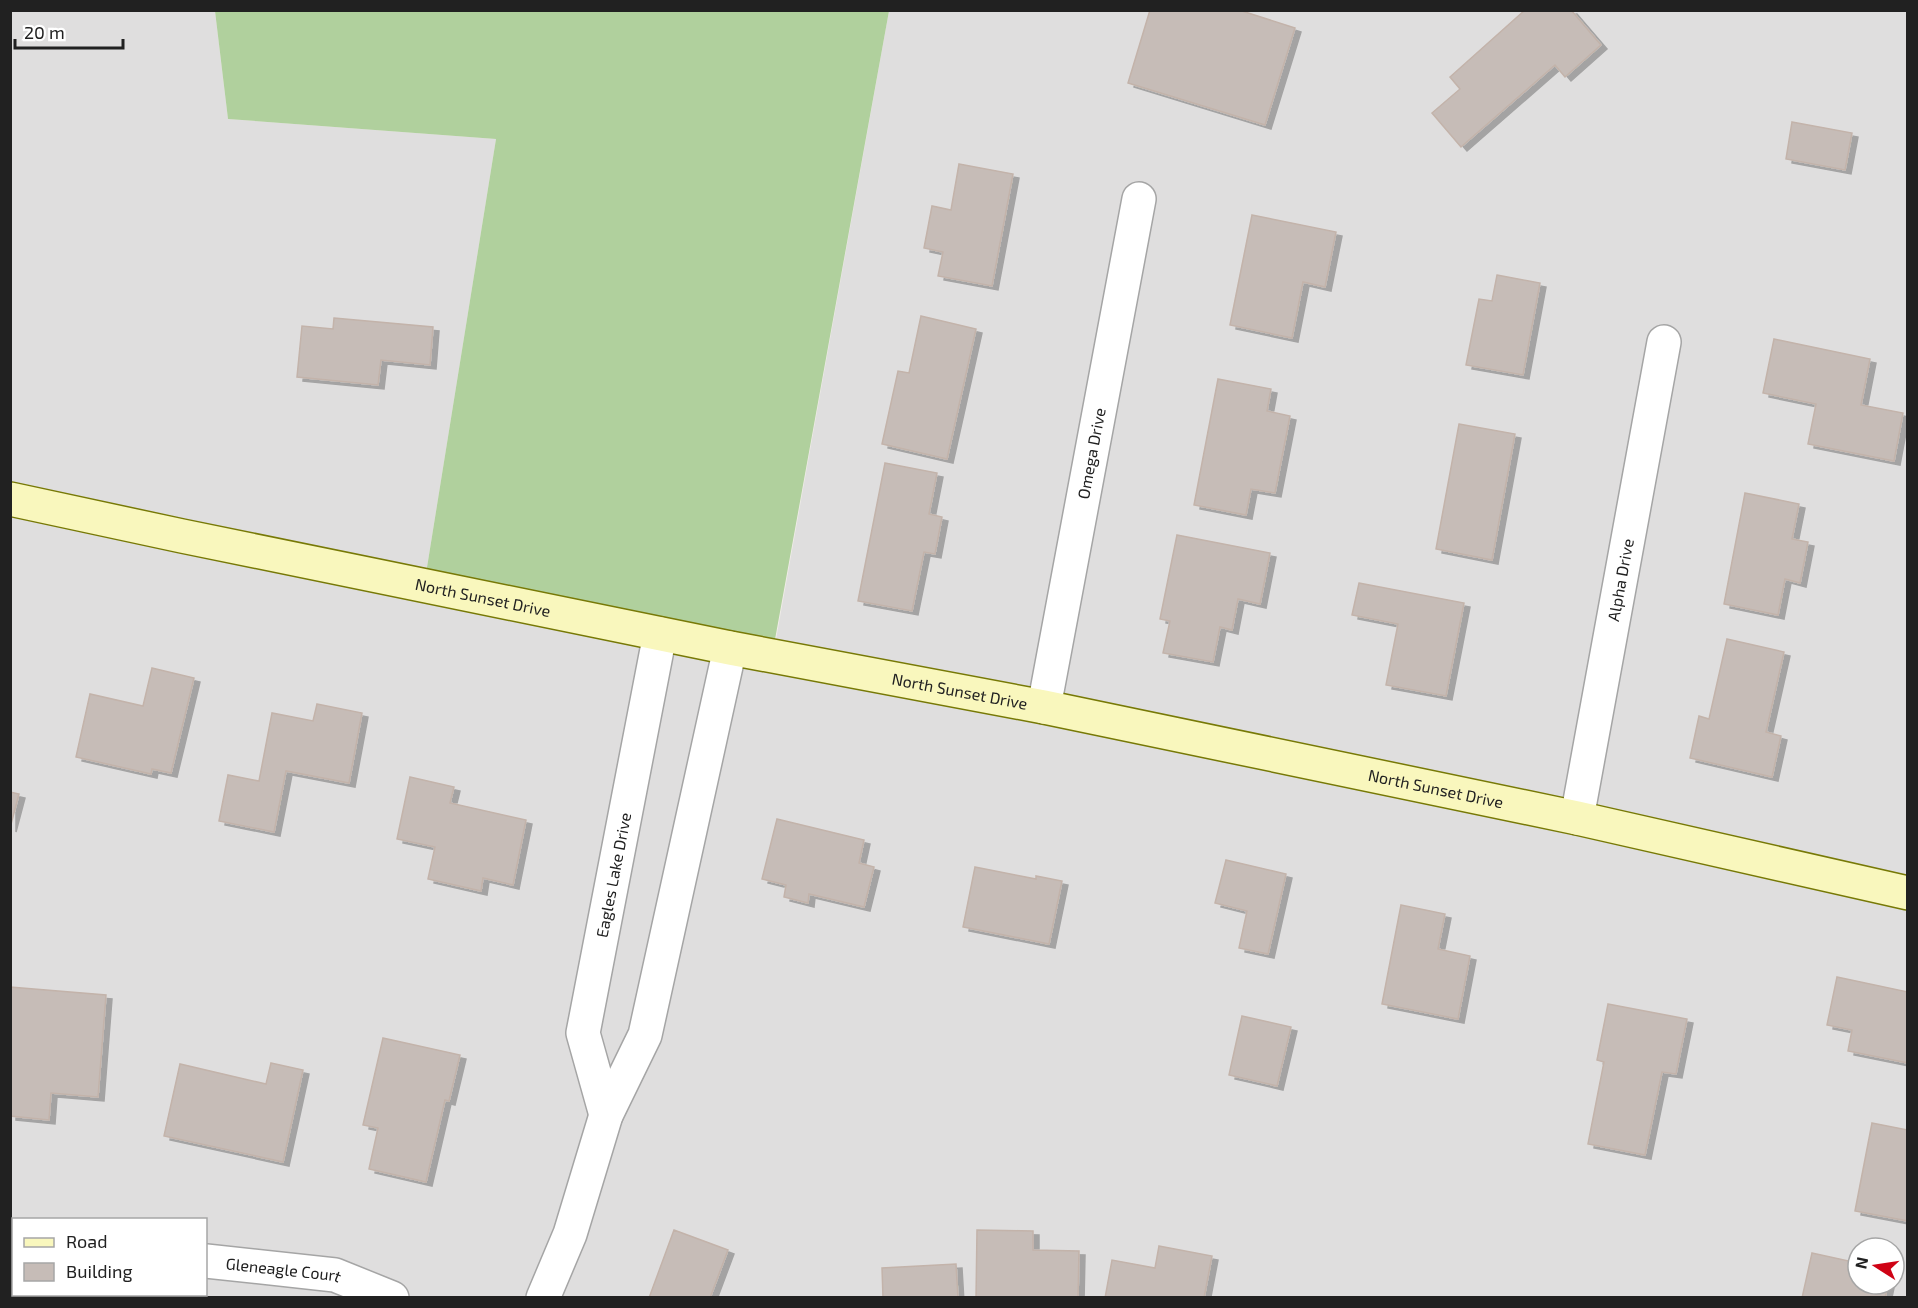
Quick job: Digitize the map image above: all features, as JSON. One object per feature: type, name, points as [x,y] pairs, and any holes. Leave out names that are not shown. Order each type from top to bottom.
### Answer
[{"type":"main road","name":"North Sunset Drive","points":[[10,499],[660,634],[1044,707],[1577,818],[1908,892]]},
{"type":"street","name":"Omega Drive","points":[[1044,707],[1138,199]]},
{"type":"street","name":"Alpha Drive","points":[[1577,818],[1664,342]]},
{"type":"street","name":"Eagles Lake Drive","points":[[606,1115],[583,1033],[660,634]]},
{"type":"street","points":[[543,1298],[570,1234],[606,1115],[645,1035],[730,648]]},
{"type":"street","name":"Gleneagle Court","points":[[207,1261],[335,1275],[392,1298]]},
{"type":"shaded area","points":[[10,11],[215,11],[228,119],[496,139],[424,586],[773,656],[889,11],[1907,11],[1907,1297],[11,1297]]},
{"type":"green space","points":[[215,11],[889,11],[772,656],[424,586],[496,139],[228,119]]},
{"type":"building","points":[[1150,10],[1239,10],[1295,28],[1265,125],[1128,83]]},
{"type":"building","points":[[1525,10],[1571,10],[1601,45],[1565,77],[1555,65],[1461,147],[1432,113],[1460,89],[1450,77]]},
{"type":"building","points":[[1792,122],[1852,133],[1845,170],[1786,159]]},
{"type":"building","points":[[959,164],[1013,174],[992,286],[938,276],[943,252],[924,248],[932,206],[951,210]]},
{"type":"building","points":[[1252,215],[1336,232],[1325,287],[1303,282],[1292,338],[1230,325]]},
{"type":"building","points":[[1497,275],[1540,283],[1523,375],[1466,365],[1479,299],[1492,301]]},
{"type":"building","points":[[921,316],[976,329],[947,459],[882,444],[898,371],[909,373]]},
{"type":"building","points":[[334,318],[433,327],[430,365],[381,360],[378,385],[297,377],[302,326],[333,329]]},
{"type":"building","points":[[1774,339],[1870,359],[1861,405],[1903,413],[1894,461],[1808,444],[1816,404],[1763,393]]},
{"type":"building","points":[[1218,379],[1271,389],[1267,411],[1290,416],[1275,493],[1251,489],[1246,515],[1194,505]]},
{"type":"building","points":[[1459,424],[1515,434],[1492,560],[1436,549]]},
{"type":"building","points":[[885,463],[937,473],[929,514],[942,517],[935,554],[924,552],[912,611],[858,601]]},
{"type":"building","points":[[1745,493],[1799,504],[1792,539],[1808,542],[1800,583],[1785,579],[1778,615],[1724,604]]},
{"type":"building","points":[[1177,535],[1270,553],[1260,604],[1238,599],[1232,630],[1220,627],[1213,662],[1163,653],[1170,621],[1160,619]]},
{"type":"building","points":[[1359,583],[1464,603],[1446,696],[1386,685],[1398,624],[1352,615]]},
{"type":"building","points":[[1727,639],[1784,652],[1766,732],[1781,736],[1772,777],[1690,758],[1699,716],[1709,719]]},
{"type":"building","points":[[152,668],[194,678],[171,773],[152,769],[151,774],[76,757],[90,694],[143,706]]},
{"type":"building","points":[[317,704],[362,713],[349,783],[286,771],[274,832],[219,821],[228,775],[259,781],[272,713],[313,721]]},
{"type":"building","points":[[410,777],[454,787],[450,803],[526,820],[513,885],[483,878],[481,891],[428,879],[435,847],[397,839]]},
{"type":"building","points":[[10,792],[19,794],[10,828]]},
{"type":"building","points":[[777,819],[864,840],[859,863],[874,867],[864,907],[809,894],[808,903],[784,897],[786,885],[762,879]]},
{"type":"building","points":[[1226,860],[1286,874],[1268,954],[1239,948],[1247,911],[1215,903]]},
{"type":"building","points":[[975,867],[1036,879],[1036,876],[1062,881],[1049,944],[963,927]]},
{"type":"building","points":[[1401,905],[1445,914],[1438,949],[1470,956],[1458,1019],[1382,1004]]},
{"type":"building","points":[[1837,977],[1908,992],[1908,1063],[1848,1051],[1852,1030],[1827,1025]]},
{"type":"building","points":[[10,987],[106,995],[98,1097],[51,1093],[49,1120],[10,1116]]},
{"type":"building","points":[[1608,1004],[1687,1019],[1676,1074],[1662,1072],[1645,1155],[1588,1144],[1604,1062],[1597,1060]]},
{"type":"building","points":[[1242,1016],[1291,1027],[1277,1086],[1229,1075]]},
{"type":"building","points":[[383,1038],[460,1055],[449,1101],[445,1100],[426,1182],[369,1169],[378,1128],[363,1125]]},
{"type":"building","points":[[271,1063],[303,1070],[283,1162],[164,1136],[180,1064],[266,1084]]},
{"type":"building","points":[[1872,1123],[1908,1130],[1908,1221],[1855,1211]]},
{"type":"building","points":[[674,1230],[728,1250],[710,1298],[649,1298]]},
{"type":"building","points":[[977,1230],[1033,1231],[1033,1250],[1079,1251],[1078,1298],[976,1298]]},
{"type":"building","points":[[1159,1246],[1212,1256],[1204,1298],[1105,1298],[1112,1260],[1155,1268]]},
{"type":"building","points":[[1812,1253],[1846,1260],[1846,1296],[1885,1296],[1885,1298],[1802,1298]]},
{"type":"building","points":[[956,1264],[958,1298],[883,1298],[882,1268]]}]
